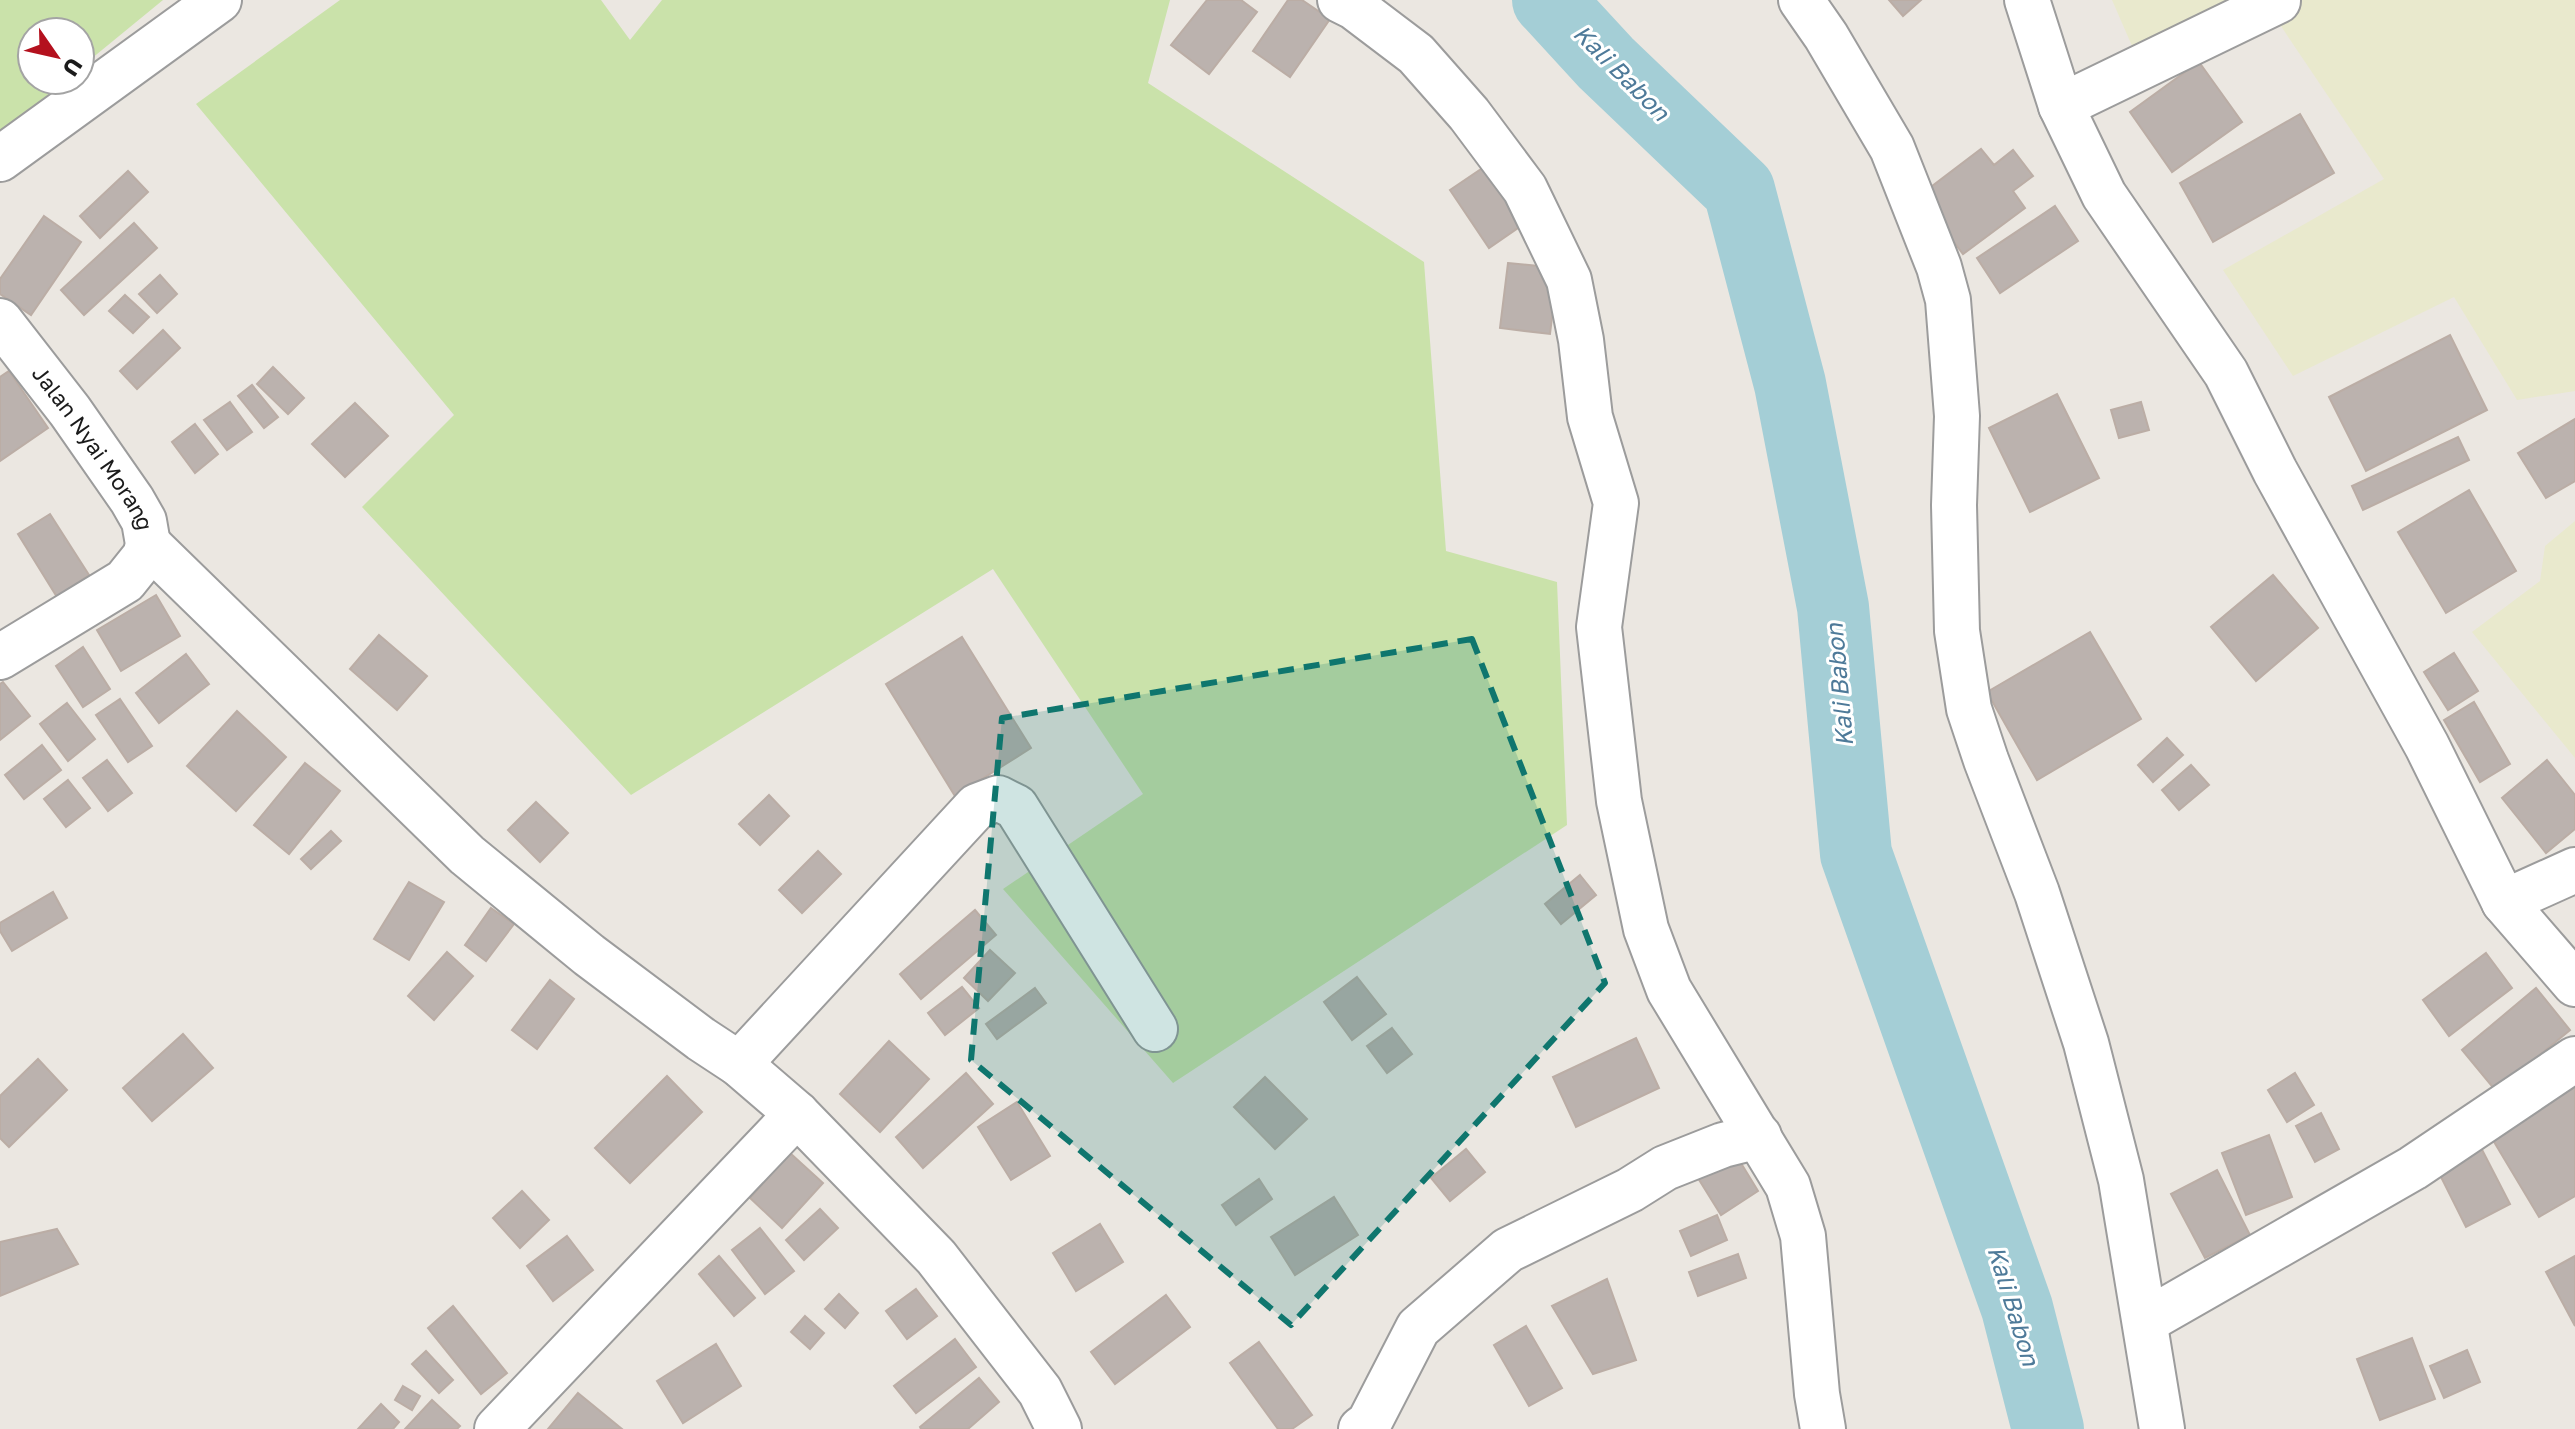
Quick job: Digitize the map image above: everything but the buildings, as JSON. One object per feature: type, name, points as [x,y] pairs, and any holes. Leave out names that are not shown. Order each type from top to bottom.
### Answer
[{"type":"street","points":[[0,159],[219,0]]},
{"type":"street","points":[[1340,0],[1354,7],[1416,54],[1469,114],[1525,189],[1569,280],[1581,340],[1590,417],[1616,503],[1599,627],[1619,801],[1642,915],[1669,990],[1788,1186],[1803,1236],[1823,1429]]},
{"type":"street","points":[[1801,0],[1826,36],[1892,148],[1939,267],[1948,300],[1957,416],[1954,505],[1957,631],[1969,709],[2037,893],[2086,1043],[2121,1180],[2162,1429]]},
{"type":"street","points":[[2027,0],[2061,106],[2104,195],[2226,373],[2275,471],[2427,746],[2504,902],[2575,984]]},
{"type":"street","points":[[2061,106],[2278,1]]},
{"type":"street","name":"Jalan Nyai Morang","points":[[0,321],[70,411],[132,500],[144,521],[148,544],[140,564],[125,581],[0,657]]},
{"type":"street","points":[[148,544],[467,855],[589,955],[739,1064],[797,1114],[936,1257],[1040,1391],[1059,1429]]},
{"type":"street","points":[[739,1064],[977,806],[998,798],[1016,807],[1155,1029]]},
{"type":"street","points":[[2504,902],[2575,870]]},
{"type":"street","points":[[2146,1321],[2413,1168],[2575,1059]]},
{"type":"street","points":[[497,1429],[797,1114]]},
{"type":"street","points":[[1361,1429],[1369,1423],[1418,1328],[1508,1250],[1630,1190],[1665,1168],[1723,1145],[1759,1136]]},
{"type":"highlighted area","points":[[1472,639],[1605,983],[1291,1325],[971,1060],[1002,718]]},
{"type":"green space","points":[[0,0],[163,0],[96,55],[96,16],[16,16],[16,96],[46,96],[0,134]]},
{"type":"green space","points":[[340,0],[601,0],[630,40],[662,0],[1170,0],[1148,83],[1424,262],[1446,551],[1557,582],[1567,825],[1173,1083],[1003,889],[1143,794],[993,569],[631,795],[362,507],[454,415],[196,104]]},
{"type":"green space","points":[[2112,0],[2575,0],[2575,391],[2517,400],[2454,297],[2293,376],[2223,270],[2384,179],[2264,1],[2139,62]]},
{"type":"green space","points":[[2575,521],[2575,758],[2472,632],[2540,581],[2545,546]]},
{"type":"waterway","name":"Kali Babon","points":[[1548,0],[1606,63],[1739,190],[1790,384],[1833,607],[1856,854],[2017,1308],[2048,1429]]}]
